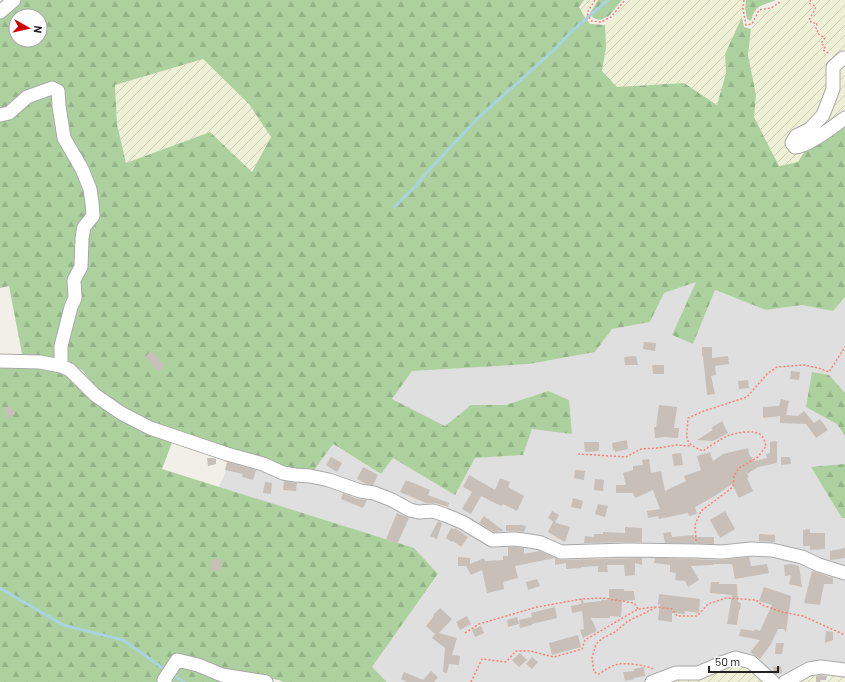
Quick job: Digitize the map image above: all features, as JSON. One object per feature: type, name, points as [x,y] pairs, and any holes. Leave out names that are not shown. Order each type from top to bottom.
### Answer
[{"type":"street","points":[[0,12],[14,0]]},
{"type":"street","points":[[843,59],[833,67],[833,89],[823,115],[810,129],[796,136],[792,143],[795,147],[800,147],[845,118]]},
{"type":"street","points":[[0,115],[9,112],[27,97],[52,88],[58,91],[64,138],[82,169],[90,189],[92,216],[84,227],[80,267],[74,280],[75,298],[61,346],[61,366]]},
{"type":"street","points":[[0,361],[40,362],[61,366],[70,370],[95,395],[121,413],[150,428],[227,454],[263,464],[283,472],[329,480],[360,491],[374,493],[392,500],[410,510],[419,512],[433,511],[462,522],[492,540],[530,540],[561,552],[628,550],[697,550],[722,552],[751,549],[772,550],[802,557],[818,565],[845,573]]},
{"type":"street","points":[[652,682],[676,673],[698,673],[735,658],[751,662],[773,682]]},
{"type":"street","points":[[164,681],[177,660],[198,665],[222,675],[266,682]]},
{"type":"street","points":[[785,682],[809,669],[821,667],[845,670]]},
{"type":"path","points":[[595,0],[587,13],[591,21],[601,22],[611,17],[625,0]]},
{"type":"path","points":[[744,0],[743,9],[746,25],[752,24],[759,10],[771,8],[779,3],[779,0]]},
{"type":"path","points":[[811,0],[809,3],[816,7],[810,20],[817,23],[817,33],[825,38],[821,43],[825,47],[823,50],[830,54],[829,58],[843,59]]},
{"type":"path","points":[[691,446],[687,439],[688,418],[747,396],[767,374],[777,367],[804,365],[830,372],[845,347]]},
{"type":"path","points":[[578,454],[626,457],[641,449],[676,445],[691,446],[703,451],[727,436],[753,431],[761,434],[765,440],[766,446],[758,457],[738,468],[734,476],[733,487],[701,511],[695,525],[697,550]]},
{"type":"path","points":[[465,633],[479,624],[537,607],[582,599],[602,598],[634,603],[638,609]]},
{"type":"path","points":[[471,682],[482,660],[506,662],[516,651],[530,651],[554,657],[582,649],[585,640],[638,609],[672,609],[677,616],[697,616],[708,604],[726,598],[756,600],[762,605],[782,612],[803,616],[845,635]]},
{"type":"path","points":[[656,608],[628,622],[596,644],[592,658],[594,672],[599,674],[618,664],[648,666],[670,675]]},
{"type":"shaded area","points":[[697,281],[672,335],[693,344],[714,290],[766,310],[802,305],[833,310],[845,297],[845,674],[809,672],[790,682],[764,682],[736,662],[661,682],[387,682],[372,667],[438,575],[219,487],[235,449],[332,444],[381,474],[393,458],[475,458],[523,455],[531,429],[548,391],[506,405],[471,405],[445,426],[391,399],[412,371],[528,364],[595,352],[612,329],[650,322],[663,293]]},
{"type":"green space","points":[[20,0],[584,0],[579,7],[590,24],[605,25],[606,48],[602,71],[617,87],[684,83],[717,105],[726,73],[725,54],[742,17],[744,27],[751,29],[748,55],[756,95],[754,117],[779,166],[798,162],[811,141],[845,120],[845,297],[833,311],[802,305],[766,310],[715,290],[693,344],[672,335],[696,282],[664,293],[650,322],[612,329],[595,352],[529,364],[412,371],[392,399],[445,426],[471,405],[506,405],[548,391],[569,400],[572,434],[532,429],[523,455],[475,458],[455,495],[393,458],[381,474],[333,444],[314,470],[287,467],[208,441],[171,431],[138,416],[102,395],[82,370],[67,364],[65,347],[77,278],[87,228],[96,218],[69,137],[60,86],[0,111],[0,16],[8,10],[8,48],[48,48],[48,8],[10,8]],"holes":[[[203,59],[249,104],[271,137],[252,172],[210,132],[126,163],[117,124],[115,85]]]},
{"type":"green space","points":[[584,0],[594,0],[584,16],[579,7]]},
{"type":"green space","points":[[598,0],[622,0],[609,16],[600,20],[593,18],[590,13]]},
{"type":"green space","points":[[627,0],[743,0],[742,17],[725,54],[726,73],[717,105],[684,83],[617,87],[602,72],[606,48],[605,25],[613,18]]},
{"type":"green space","points":[[746,0],[776,0],[762,5],[757,9],[751,21],[747,19],[745,8]]},
{"type":"green space","points":[[781,0],[810,0],[807,4],[814,7],[807,21],[811,25],[815,25],[814,29],[817,31],[816,33],[823,39],[820,43],[824,47],[821,50],[829,55],[827,59],[835,60],[830,90],[811,141],[798,162],[779,166],[754,117],[756,95],[748,55],[751,29],[761,11],[777,7]]},
{"type":"green space","points":[[813,0],[845,0],[845,55],[836,58],[831,57],[832,53],[825,50],[827,47],[823,43],[826,39],[819,33],[819,22],[811,19],[818,6],[811,3]]},
{"type":"green space","points":[[203,59],[250,104],[271,137],[252,172],[210,132],[126,163],[117,124],[115,85]]},
{"type":"green space","points":[[845,62],[845,114],[830,127],[812,129],[834,75]]},
{"type":"green space","points":[[54,93],[90,206],[73,298],[59,362],[23,359],[9,286],[0,288],[0,118],[31,99]]},
{"type":"green space","points":[[0,363],[62,368],[173,440],[162,469],[414,548],[438,574],[372,667],[387,682],[283,682],[279,680],[250,676],[176,656],[159,682],[0,682]]},
{"type":"green space","points":[[812,372],[829,375],[845,393],[845,436],[837,424],[806,407]]},
{"type":"green space","points":[[845,464],[845,518],[842,518],[811,467]]},
{"type":"green space","points":[[737,662],[753,670],[763,682],[664,682]]},
{"type":"green space","points":[[180,667],[237,682],[168,682]]},
{"type":"green space","points":[[831,671],[845,673],[845,682],[794,682],[817,672],[817,681],[829,681]]},
{"type":"building","points":[[644,342],[656,343],[655,351],[643,349]]},
{"type":"building","points":[[702,347],[712,347],[712,358],[728,356],[729,364],[715,366],[716,375],[711,376],[715,394],[707,395]]},
{"type":"building","points":[[151,351],[165,365],[159,372],[145,357]]},
{"type":"building","points":[[636,356],[638,365],[625,365],[624,357]]},
{"type":"building","points":[[652,365],[664,365],[664,374],[653,374]]},
{"type":"building","points":[[791,371],[800,372],[799,380],[790,379]]},
{"type":"building","points":[[748,380],[749,388],[739,389],[738,381]]},
{"type":"building","points":[[781,399],[789,401],[786,415],[798,416],[804,411],[814,423],[820,419],[828,430],[816,438],[806,424],[780,423],[780,416],[763,418],[763,407],[779,406]]},
{"type":"building","points":[[659,405],[677,407],[674,428],[679,428],[678,438],[655,438],[654,427],[656,427]]},
{"type":"building","points":[[11,406],[15,414],[8,418],[4,409]]},
{"type":"building","points":[[722,421],[728,433],[713,441],[697,440],[713,430],[711,428]]},
{"type":"building","points":[[627,440],[628,449],[615,452],[615,450],[613,450],[612,443]]},
{"type":"building","points":[[777,441],[777,463],[758,467],[747,474],[749,477],[747,478],[753,491],[739,498],[732,484],[715,496],[695,507],[697,514],[689,516],[688,513],[659,519],[658,516],[648,518],[647,511],[660,509],[653,490],[635,498],[633,493],[616,493],[616,485],[626,485],[623,473],[633,470],[633,466],[643,465],[642,460],[649,459],[651,473],[661,471],[665,491],[686,481],[684,476],[701,470],[697,456],[710,452],[713,461],[723,454],[748,448],[749,454],[754,461],[767,458],[766,454],[770,453],[770,442]]},
{"type":"building","points":[[584,442],[599,442],[599,451],[585,452]]},
{"type":"building","points":[[681,453],[683,465],[674,466],[672,454]]},
{"type":"building","points":[[331,457],[342,463],[337,472],[326,465]]},
{"type":"building","points":[[781,457],[790,457],[791,464],[781,465]]},
{"type":"building","points":[[207,458],[216,459],[216,464],[208,466]]},
{"type":"building","points":[[227,462],[256,470],[253,480],[242,477],[243,474],[225,470]]},
{"type":"building","points":[[363,467],[378,475],[373,485],[366,484],[357,479]]},
{"type":"building","points":[[575,470],[585,471],[584,480],[574,478]]},
{"type":"building","points":[[469,475],[495,490],[500,478],[510,482],[508,487],[524,496],[517,511],[503,504],[501,506],[481,496],[471,514],[462,509],[472,492],[463,487]]},
{"type":"building","points":[[595,479],[604,480],[603,491],[594,490]]},
{"type":"building","points":[[406,480],[430,490],[428,495],[449,503],[448,507],[435,503],[426,503],[400,492]]},
{"type":"building","points":[[284,481],[297,483],[296,491],[283,490]]},
{"type":"building","points":[[265,482],[272,483],[271,494],[263,493]]},
{"type":"building","points":[[343,493],[357,499],[367,500],[363,508],[341,499]]},
{"type":"building","points":[[573,498],[583,501],[581,509],[571,507]]},
{"type":"building","points":[[598,504],[608,506],[605,517],[595,514]]},
{"type":"building","points":[[552,511],[559,515],[555,523],[548,518]]},
{"type":"building","points":[[725,511],[735,529],[720,538],[710,520]]},
{"type":"building","points":[[397,513],[409,518],[397,544],[386,539]]},
{"type":"building","points":[[484,516],[504,531],[494,532],[479,523]]},
{"type":"building","points":[[438,521],[442,523],[437,539],[430,536]]},
{"type":"building","points":[[553,522],[570,527],[565,542],[548,532]]},
{"type":"building","points":[[506,525],[526,526],[524,532],[506,531]]},
{"type":"building","points":[[625,527],[642,528],[642,542],[584,543],[585,536],[594,537],[594,534],[603,534],[603,532],[625,533]]},
{"type":"building","points":[[451,528],[455,528],[468,537],[461,547],[446,538]]},
{"type":"building","points":[[810,529],[810,533],[825,533],[825,549],[810,550],[810,546],[803,546],[803,530]]},
{"type":"building","points":[[671,532],[672,537],[694,535],[694,537],[714,537],[714,544],[665,543],[663,533]]},
{"type":"building","points":[[759,534],[775,535],[775,542],[759,541]]},
{"type":"building","points":[[508,547],[524,548],[524,554],[540,551],[561,560],[642,558],[642,565],[635,563],[635,575],[625,576],[624,565],[607,565],[608,572],[598,572],[598,566],[566,569],[566,563],[555,565],[555,558],[515,566],[518,578],[503,582],[504,589],[487,593],[482,570],[471,575],[466,566],[458,566],[458,557],[470,558],[470,564],[484,558],[485,561],[503,560],[503,556],[508,556]]},
{"type":"building","points":[[845,548],[845,558],[830,560],[830,551]]},
{"type":"building","points":[[749,557],[751,566],[767,564],[769,573],[735,579],[732,564],[691,566],[699,580],[688,587],[685,581],[675,580],[676,573],[670,572],[670,565],[654,563],[655,558],[722,560]]},
{"type":"building","points":[[221,559],[221,571],[211,571],[211,560]]},
{"type":"building","points":[[791,564],[799,566],[802,587],[789,584],[791,575],[785,576],[784,565]]},
{"type":"building","points":[[812,571],[833,578],[833,584],[824,584],[820,605],[804,603]]},
{"type":"building","points":[[537,579],[540,586],[528,590],[526,582]]},
{"type":"building","points":[[711,582],[719,582],[719,584],[737,584],[738,602],[741,603],[737,625],[727,624],[732,595],[710,593]]},
{"type":"building","points":[[764,587],[791,596],[786,633],[784,629],[778,629],[771,644],[760,659],[750,652],[760,640],[739,636],[741,629],[754,631],[755,629],[760,631],[772,605],[759,601]]},
{"type":"building","points":[[609,589],[634,591],[635,600],[622,601],[621,617],[610,616],[610,618],[591,618],[597,631],[583,638],[580,630],[584,629],[582,611],[572,613],[571,606],[581,604],[582,598],[584,603],[609,600]]},
{"type":"building","points":[[659,594],[700,599],[699,613],[685,611],[685,614],[672,613],[672,622],[658,620],[660,604],[658,605]]},
{"type":"building","points":[[555,607],[557,618],[520,628],[519,620],[532,617],[531,613]]},
{"type":"building","points":[[440,608],[452,619],[439,633],[457,638],[452,655],[460,656],[459,665],[449,664],[447,673],[443,672],[445,648],[432,638],[435,634],[426,626],[434,616],[433,615]]},
{"type":"building","points":[[467,616],[471,624],[460,630],[456,622]]},
{"type":"building","points":[[517,617],[519,624],[508,627],[507,620]]},
{"type":"building","points":[[481,626],[484,633],[475,637],[472,630]]},
{"type":"building","points":[[826,631],[833,632],[833,640],[825,643]]},
{"type":"building","points":[[578,635],[581,647],[552,655],[549,643]]},
{"type":"building","points":[[776,643],[784,643],[782,654],[775,654]]},
{"type":"building","points":[[520,653],[527,660],[519,667],[512,660]]},
{"type":"building","points":[[532,657],[538,662],[532,669],[526,664]]},
{"type":"building","points":[[781,666],[782,673],[776,674],[773,667]]},
{"type":"building","points":[[644,667],[645,676],[625,681],[623,672],[634,671],[634,669]]},
{"type":"building","points":[[431,671],[438,677],[434,682],[407,682],[401,679],[404,672],[423,680]]},
{"type":"building","points":[[816,676],[827,676],[826,680],[816,682]]},
{"type":"waterway","points":[[394,207],[414,188],[479,117],[553,51],[572,31],[608,0]]},
{"type":"waterway","points":[[0,588],[63,625],[123,640],[167,671]]},
{"type":"waterway","points":[[171,674],[184,682]]}]
